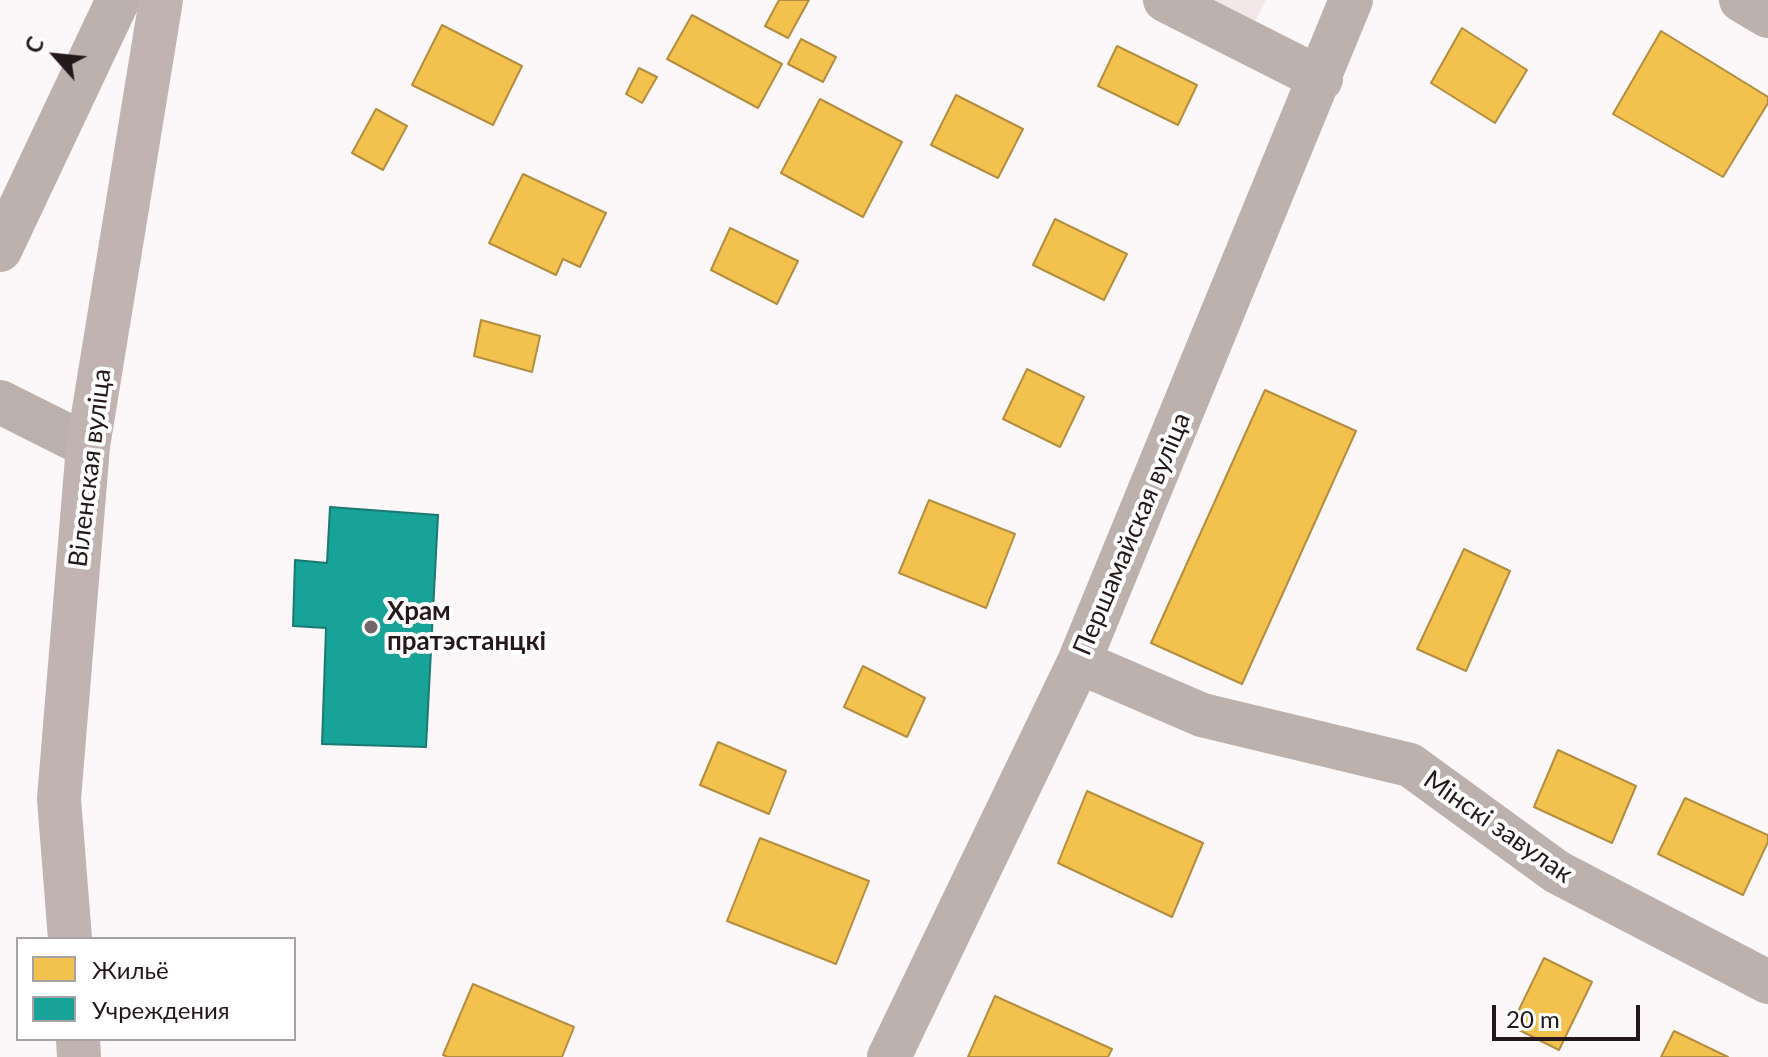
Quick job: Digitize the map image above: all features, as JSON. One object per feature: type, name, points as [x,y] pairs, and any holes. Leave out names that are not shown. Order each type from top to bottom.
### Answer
[{"type":"main road","name":"Віленская вуліца","points":[[70,937],[59,799],[88,446],[161,0]]},
{"type":"street","points":[[0,250],[118,0]]},
{"type":"street","points":[[1165,0],[1321,79]]},
{"type":"street","name":"Першамайская вуліца","points":[[889,1057],[1079,662],[1351,0]]},
{"type":"street","points":[[1741,0],[1768,16]]},
{"type":"street","points":[[0,402],[88,446]]},
{"type":"street","name":"Мінскі завулак","points":[[1079,662],[1202,715],[1410,765],[1557,872],[1768,982]]},
{"type":"shaded area","points":[[1201,0],[1266,0],[1253,26]]},
{"type":"building: Жильё","points":[[779,0],[809,0],[788,38],[765,26]]},
{"type":"building: Жильё","points":[[692,15],[782,64],[758,108],[667,59]]},
{"type":"building: Жильё","points":[[442,25],[522,66],[493,125],[412,85]]},
{"type":"building: Жильё","points":[[1462,28],[1527,70],[1495,123],[1431,83]]},
{"type":"building: Жильё","points":[[1661,31],[1768,97],[1768,103],[1723,177],[1613,114]]},
{"type":"building: Жильё","points":[[801,39],[836,57],[823,82],[788,64]]},
{"type":"building: Жильё","points":[[1117,46],[1197,85],[1178,125],[1098,86]]},
{"type":"building: Жильё","points":[[639,68],[657,77],[642,103],[626,94]]},
{"type":"building: Жильё","points":[[956,95],[1023,129],[998,178],[931,145]]},
{"type":"building: Жильё","points":[[820,99],[902,142],[863,217],[781,173]]},
{"type":"building: Жильё","points":[[376,109],[407,126],[383,170],[352,153]]},
{"type":"building: Жильё","points":[[523,174],[606,213],[580,267],[563,259],[556,275],[489,243]]},
{"type":"building: Жильё","points":[[1055,219],[1127,254],[1104,300],[1033,265]]},
{"type":"building: Жильё","points":[[730,228],[798,261],[777,304],[711,270]]},
{"type":"building: Жильё","points":[[481,320],[540,336],[532,372],[474,356]]},
{"type":"building: Жильё","points":[[1027,369],[1084,397],[1060,447],[1003,419]]},
{"type":"building: Жильё","points":[[1265,390],[1356,431],[1242,684],[1151,643]]},
{"type":"building: Жильё","points":[[929,500],[1015,534],[986,608],[899,573]]},
{"type":"building: Жильё","points":[[1464,549],[1510,571],[1466,671],[1417,649]]},
{"type":"building: Жильё","points":[[863,666],[925,698],[907,737],[844,707]]},
{"type":"building: Жильё","points":[[718,742],[786,771],[769,814],[700,785]]},
{"type":"building: Жильё","points":[[1558,750],[1636,786],[1612,843],[1534,807]]},
{"type":"building: Жильё","points":[[1087,791],[1203,843],[1172,917],[1058,863]]},
{"type":"building: Жильё","points":[[1685,798],[1768,835],[1768,842],[1743,895],[1658,854]]},
{"type":"building: Жильё","points":[[760,838],[869,881],[836,964],[727,921]]},
{"type":"building: Жильё","points":[[1544,958],[1592,982],[1559,1050],[1511,1026]]},
{"type":"building: Жильё","points":[[473,984],[574,1027],[562,1057],[443,1055]]},
{"type":"building: Жильё","points":[[995,996],[1112,1049],[1108,1057],[968,1057]]},
{"type":"building: Жильё","points":[[1674,1031],[1728,1057],[1661,1057]]},
{"type":"building: Учреждения","name":"Храм пратэстанцкі","points":[[330,507],[438,515],[426,747],[322,744],[326,628],[293,626],[295,560],[327,563]]},
{"type":"place","name":"Храм пратэстанцкі","points":[[371,627]]}]
